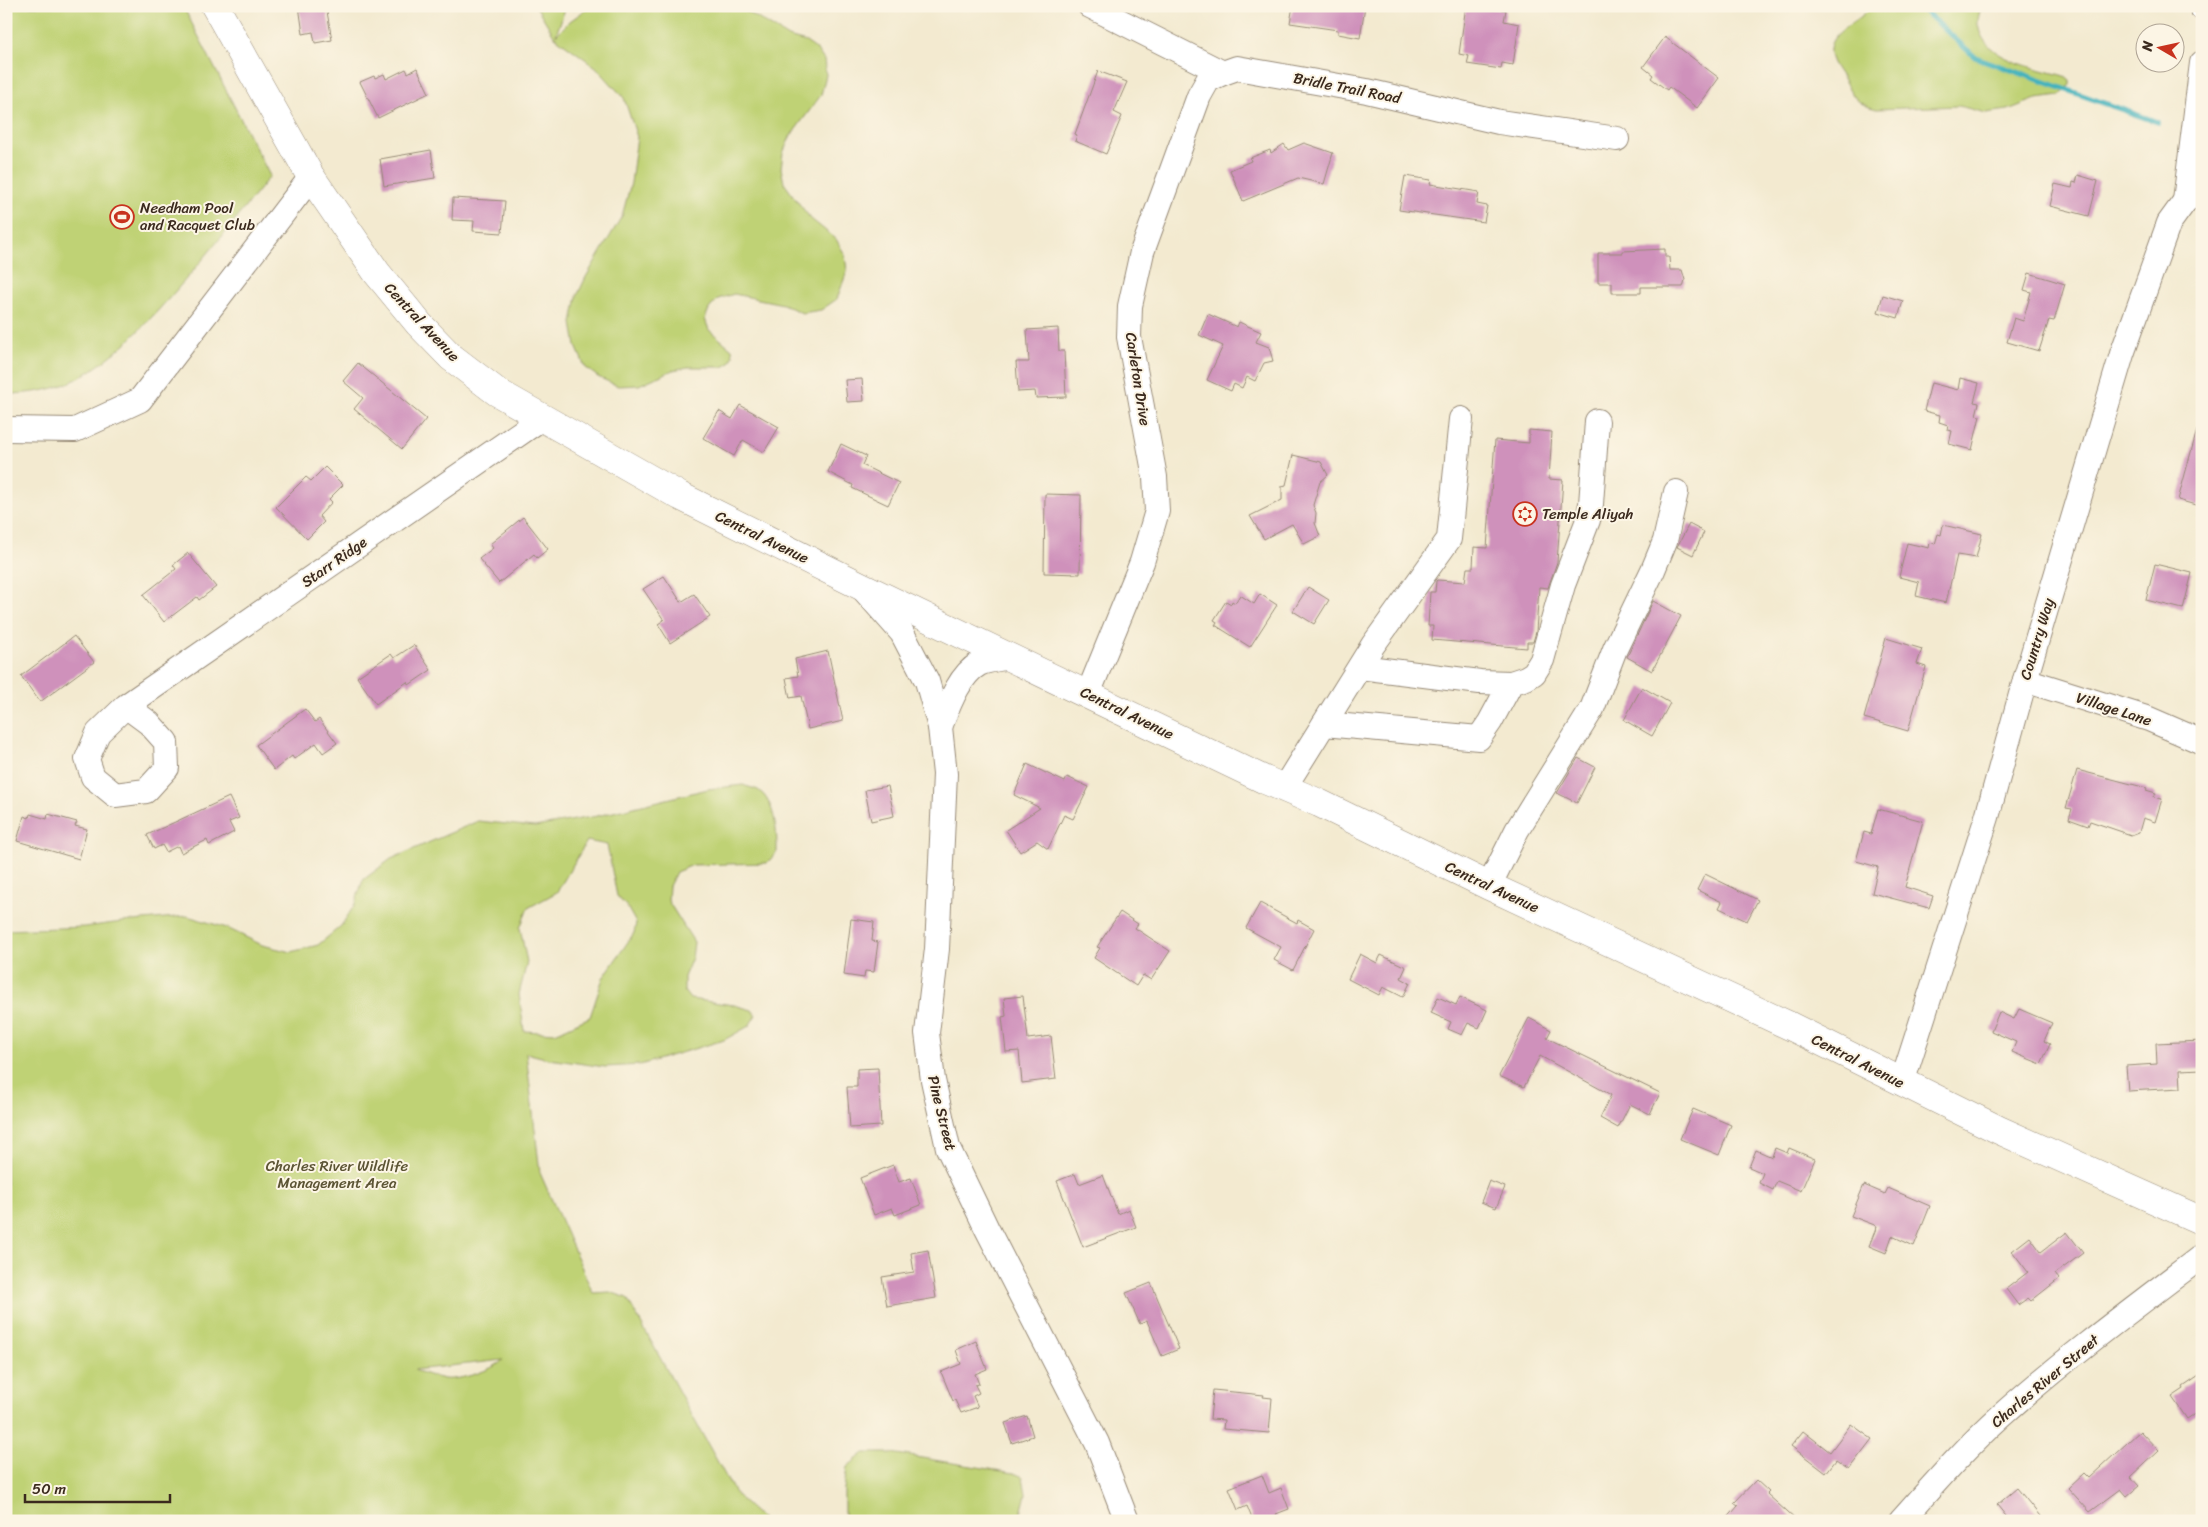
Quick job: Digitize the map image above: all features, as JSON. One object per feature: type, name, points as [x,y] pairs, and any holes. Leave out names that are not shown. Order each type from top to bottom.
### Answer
[{"type":"main road","name":"Central Avenue","points":[[215,6],[311,177],[378,273],[420,324],[451,356],[497,392],[680,496],[861,586],[1489,886],[1790,1026],[1999,1130],[2202,1221]]},
{"type":"street","points":[[1090,6],[1223,73]]},
{"type":"street","name":"Country Way","points":[[1902,1083],[1986,817],[2024,680],[2122,354],[2169,223],[2194,196],[2202,63]]},
{"type":"street","name":"Bridle Trail Road","points":[[1223,73],[1236,68],[1367,91],[1499,122],[1616,139]]},
{"type":"street","name":"Carleton Drive","points":[[1088,694],[1142,562],[1156,511],[1155,477],[1129,337],[1130,306],[1142,252],[1200,96],[1208,80],[1223,73]]},
{"type":"street","points":[[6,429],[75,430],[140,400],[311,177]]},
{"type":"street","name":"Starr Ridge","points":[[126,706],[542,418]]},
{"type":"street","points":[[1284,788],[1360,667],[1449,539],[1461,419]]},
{"type":"street","points":[[1360,667],[1480,682],[1511,682],[1526,678],[1534,673],[1542,660],[1563,585],[1588,520],[1591,504],[1597,421]]},
{"type":"street","points":[[1489,886],[1518,830],[1592,709],[1615,649],[1665,541],[1676,492]]},
{"type":"street","name":"Pine Street","points":[[861,586],[902,633],[927,681],[940,727],[945,783],[937,949],[927,1033],[933,1080],[948,1148],[987,1229],[1097,1443],[1127,1521]]},
{"type":"street","name":"Pine Street","points":[[940,727],[955,692],[963,679],[979,664],[1010,657]]},
{"type":"street","name":"Village Lane","points":[[2024,680],[2149,719],[2202,742]]},
{"type":"street","points":[[1324,724],[1479,738],[1490,722],[1511,682]]},
{"type":"street","name":"Charles River Street","points":[[1902,1521],[1947,1469],[2003,1414],[2118,1320],[2202,1256]]},
{"type":"green space","name":"Needham Pool and Racquet Club","points":[[6,6],[183,6],[270,176],[186,280],[128,341],[104,361],[91,371],[69,383],[42,391],[6,394]]},
{"type":"green space","points":[[536,6],[566,6],[556,35],[570,21],[591,6],[738,6],[788,37],[806,42],[816,49],[824,60],[826,75],[821,95],[790,137],[783,153],[781,168],[784,183],[797,201],[811,219],[836,239],[845,255],[847,271],[837,299],[821,310],[802,313],[783,304],[734,294],[718,299],[709,309],[705,319],[709,330],[732,349],[733,356],[730,363],[723,367],[688,367],[673,370],[639,385],[618,386],[598,377],[585,367],[576,346],[572,323],[577,296],[622,216],[631,183],[637,137],[624,98],[596,67],[555,37]]},
{"type":"green space","points":[[1871,6],[1981,6],[1978,25],[1982,37],[1990,47],[2012,61],[2064,76],[2070,81],[2070,85],[2060,96],[2036,99],[2008,110],[1986,113],[1959,106],[1877,109],[1864,105],[1853,95],[1834,65],[1830,52],[1831,44],[1836,36],[1866,13]]},
{"type":"green space","name":"Charles River Wildlife Management Area","points":[[743,785],[758,790],[769,802],[774,818],[777,852],[767,863],[693,865],[676,872],[669,886],[668,901],[694,942],[692,958],[684,977],[684,991],[690,999],[734,1005],[752,1010],[756,1015],[749,1026],[724,1040],[640,1065],[605,1067],[549,1059],[526,1053],[540,1173],[593,1293],[610,1292],[627,1298],[736,1495],[764,1521],[6,1521],[6,930],[85,927],[187,916],[227,928],[262,945],[291,952],[318,945],[341,926],[354,906],[363,880],[391,859],[478,821],[535,827],[597,816],[708,789]],"holes":[[[587,841],[607,845],[617,896],[627,907],[636,923],[634,933],[603,978],[590,1017],[555,1033],[524,1031],[519,994],[527,962],[520,928],[528,908],[557,892]],[[503,1360],[484,1371],[467,1377],[450,1379],[414,1370]]]},
{"type":"green space","points":[[864,1453],[891,1453],[1014,1473],[1023,1477],[1026,1494],[1019,1521],[844,1521],[844,1489],[847,1467]]},
{"type":"building","points":[[299,6],[326,6],[332,40],[315,43],[313,32],[303,34]]},
{"type":"building","points":[[1293,6],[1365,6],[1360,38],[1338,34],[1338,30],[1290,23]]},
{"type":"building","points":[[1466,6],[1506,10],[1504,21],[1519,24],[1513,65],[1502,63],[1501,69],[1467,64],[1469,56],[1459,54]]},
{"type":"building","points":[[1665,37],[1719,78],[1697,108],[1669,87],[1667,90],[1651,78],[1653,75],[1643,67]]},
{"type":"building","points":[[417,68],[429,93],[378,118],[360,82],[384,74],[386,79],[406,69],[408,73]]},
{"type":"building","points":[[1098,71],[1127,82],[1114,112],[1122,116],[1106,154],[1075,141],[1077,135],[1075,134]]},
{"type":"building","points":[[1304,143],[1333,153],[1324,184],[1298,178],[1243,201],[1230,170],[1251,161],[1250,158],[1270,150],[1271,153],[1284,144],[1288,150]]},
{"type":"building","points":[[431,150],[435,178],[384,186],[380,159]]},
{"type":"building","points":[[2078,175],[2098,181],[2089,216],[2050,206],[2055,184],[2072,188],[2073,182],[2076,183]]},
{"type":"building","points":[[1405,176],[1431,180],[1430,184],[1479,192],[1477,204],[1487,206],[1484,222],[1399,210]]},
{"type":"building","points":[[453,198],[505,201],[502,233],[473,231],[474,221],[452,220]]},
{"type":"building","points":[[1665,249],[1665,257],[1669,257],[1670,270],[1682,270],[1685,280],[1683,287],[1641,287],[1641,293],[1612,293],[1612,283],[1598,283],[1598,253]]},
{"type":"building","points":[[2029,273],[2065,284],[2054,321],[2049,320],[2039,351],[2007,342],[2014,318],[2023,321],[2031,292],[2024,290]]},
{"type":"building","points":[[1883,295],[1903,301],[1898,318],[1878,312]]},
{"type":"building","points":[[1208,314],[1237,327],[1239,322],[1261,332],[1256,342],[1269,347],[1273,361],[1264,363],[1255,381],[1247,377],[1242,388],[1234,384],[1231,391],[1207,380],[1223,346],[1199,335]]},
{"type":"building","points":[[1058,328],[1059,351],[1064,351],[1066,397],[1036,398],[1035,391],[1018,392],[1016,362],[1029,362],[1027,330]]},
{"type":"building","points":[[358,363],[426,419],[402,449],[354,409],[363,398],[343,381]]},
{"type":"building","points":[[1960,378],[1979,383],[1974,402],[1979,403],[1976,415],[1980,416],[1972,450],[1949,444],[1952,431],[1947,430],[1948,425],[1939,422],[1940,415],[1924,411],[1931,383],[1958,390]]},
{"type":"building","points":[[862,379],[864,401],[847,402],[845,380]]},
{"type":"building","points":[[740,405],[779,427],[764,452],[743,440],[734,456],[703,438],[719,411],[732,419]]},
{"type":"building","name":"Temple Aliyah","points":[[1529,430],[1552,432],[1549,479],[1563,480],[1557,562],[1548,588],[1539,587],[1536,632],[1533,642],[1527,642],[1527,648],[1432,640],[1433,626],[1428,626],[1430,592],[1435,592],[1436,581],[1465,582],[1467,568],[1473,568],[1474,547],[1487,548],[1495,440],[1529,443]]},
{"type":"building","points":[[2197,430],[2202,431],[2202,497],[2199,506],[2178,500]]},
{"type":"building","points":[[841,444],[866,456],[862,465],[899,483],[888,505],[852,488],[853,485],[828,472]]},
{"type":"building","points":[[1293,455],[1321,462],[1328,475],[1320,482],[1313,505],[1316,513],[1315,523],[1320,536],[1304,544],[1292,524],[1264,539],[1250,516],[1282,500],[1282,486],[1286,485]]},
{"type":"building","points":[[325,467],[343,485],[329,499],[332,502],[319,516],[324,522],[307,539],[276,507],[306,477],[311,481]]},
{"type":"building","points":[[1045,494],[1081,495],[1080,574],[1044,573]]},
{"type":"building","points":[[523,517],[548,549],[537,558],[534,554],[499,583],[479,559],[493,548],[490,544]]},
{"type":"building","points":[[1689,524],[1704,532],[1693,555],[1677,547]]},
{"type":"building","points":[[1943,525],[1982,534],[1976,558],[1957,555],[1946,603],[1916,596],[1919,582],[1899,577],[1907,543],[1929,548],[1930,542],[1935,544],[1938,534],[1941,535]]},
{"type":"building","points":[[188,553],[216,587],[199,600],[197,597],[164,622],[143,595],[176,569],[173,565]]},
{"type":"building","points":[[2155,564],[2192,573],[2183,609],[2146,600]]},
{"type":"building","points":[[664,576],[681,602],[694,594],[710,617],[670,643],[658,624],[664,620],[643,589]]},
{"type":"building","points":[[1308,587],[1329,600],[1314,624],[1293,611]]},
{"type":"building","points":[[1260,594],[1277,605],[1250,647],[1215,625],[1217,622],[1214,620],[1226,601],[1231,604],[1232,601],[1235,603],[1240,595],[1254,604]]},
{"type":"building","points":[[1653,601],[1681,616],[1652,671],[1627,657]]},
{"type":"building","points":[[74,636],[94,662],[40,702],[21,676]]},
{"type":"building","points":[[1886,638],[1922,649],[1917,664],[1926,667],[1908,731],[1864,718]]},
{"type":"building","points":[[414,645],[431,670],[409,685],[407,682],[376,704],[357,677],[391,654],[394,658]]},
{"type":"building","points":[[828,651],[843,721],[808,729],[801,696],[790,698],[786,678],[798,676],[795,659]]},
{"type":"building","points":[[1642,687],[1670,703],[1652,736],[1624,720]]},
{"type":"building","points":[[305,709],[315,722],[319,719],[337,743],[323,753],[316,743],[294,759],[292,756],[274,770],[256,745]]},
{"type":"building","points":[[1578,758],[1595,767],[1577,803],[1557,793]]},
{"type":"building","points":[[1027,764],[1065,782],[1067,777],[1089,787],[1073,819],[1064,815],[1048,849],[1037,841],[1020,852],[1006,830],[1040,808],[1014,795]]},
{"type":"building","points":[[2077,770],[2147,788],[2146,790],[2156,793],[2154,797],[2162,799],[2155,822],[2143,818],[2139,832],[2131,835],[2090,821],[2088,826],[2069,819],[2072,809],[2066,808]]},
{"type":"building","points":[[888,786],[894,816],[871,821],[865,790]]},
{"type":"building","points":[[229,797],[239,818],[229,822],[234,832],[209,845],[207,840],[181,853],[178,846],[166,852],[162,845],[154,849],[147,835]]},
{"type":"building","points":[[1878,809],[1923,821],[1905,887],[1933,896],[1929,908],[1872,893],[1878,867],[1856,861],[1864,832],[1871,834]]},
{"type":"building","points":[[30,814],[47,819],[48,814],[77,822],[75,826],[87,829],[79,859],[17,841],[24,816],[29,818]]},
{"type":"building","points":[[1705,874],[1758,900],[1747,921],[1719,908],[1722,902],[1697,890]]},
{"type":"building","points":[[1260,903],[1297,923],[1298,920],[1314,929],[1293,970],[1274,960],[1281,947],[1246,928]]},
{"type":"building","points":[[1120,912],[1138,924],[1135,928],[1170,951],[1151,980],[1143,975],[1136,986],[1094,958],[1100,948],[1097,947]]},
{"type":"building","points":[[851,919],[874,922],[872,941],[878,942],[874,972],[865,971],[864,978],[844,975]]},
{"type":"building","points":[[1360,954],[1377,963],[1381,955],[1406,967],[1401,978],[1410,983],[1403,997],[1383,987],[1379,995],[1348,979]]},
{"type":"building","points":[[1023,996],[1028,1039],[1051,1036],[1056,1079],[1022,1083],[1019,1051],[1006,1052],[1002,1017],[1006,1016],[1004,998]]},
{"type":"building","points":[[1438,997],[1456,1005],[1460,997],[1487,1010],[1479,1028],[1468,1023],[1462,1035],[1448,1029],[1451,1022],[1431,1013]]},
{"type":"building","points":[[2019,1009],[2052,1023],[2044,1041],[2050,1044],[2041,1064],[2012,1052],[2016,1042],[1991,1031],[1999,1012],[2014,1019]]},
{"type":"building","points":[[1529,1018],[1551,1030],[1547,1038],[1660,1093],[1650,1114],[1630,1104],[1618,1128],[1600,1118],[1611,1095],[1540,1056],[1524,1087],[1499,1076]]},
{"type":"building","points":[[2202,1041],[2202,1069],[2180,1070],[2181,1088],[2128,1091],[2126,1066],[2157,1064],[2156,1043]]},
{"type":"building","points":[[878,1068],[881,1126],[850,1128],[847,1087],[857,1087],[857,1069]]},
{"type":"building","points":[[1693,1109],[1731,1125],[1719,1155],[1680,1139]]},
{"type":"building","points":[[1775,1148],[1787,1153],[1789,1148],[1815,1159],[1801,1191],[1777,1181],[1773,1190],[1759,1183],[1763,1173],[1749,1167],[1756,1150],[1772,1157]]},
{"type":"building","points":[[893,1165],[899,1182],[911,1178],[921,1205],[895,1215],[892,1208],[874,1215],[860,1178]]},
{"type":"building","points":[[1075,1174],[1079,1184],[1103,1175],[1118,1214],[1129,1209],[1136,1227],[1083,1247],[1057,1181]]},
{"type":"building","points":[[1489,1181],[1505,1187],[1496,1208],[1481,1202]]},
{"type":"building","points":[[1864,1185],[1885,1194],[1888,1188],[1930,1206],[1914,1246],[1892,1236],[1886,1253],[1869,1246],[1877,1226],[1851,1216]]},
{"type":"building","points":[[2067,1232],[2083,1253],[2055,1274],[2059,1279],[2031,1301],[2028,1298],[2018,1305],[2006,1289],[2028,1272],[2012,1251],[2030,1237],[2041,1252]]},
{"type":"building","points":[[928,1250],[936,1298],[887,1306],[882,1277],[914,1272],[911,1253]]},
{"type":"building","points":[[1151,1283],[1179,1349],[1162,1356],[1147,1321],[1140,1324],[1126,1293]]},
{"type":"building","points":[[976,1341],[987,1369],[975,1374],[979,1384],[975,1385],[979,1393],[973,1396],[978,1407],[961,1413],[955,1400],[953,1401],[941,1372],[961,1364],[956,1350]]},
{"type":"building","points":[[2202,1374],[2202,1409],[2187,1419],[2172,1397]]},
{"type":"building","points":[[1213,1390],[1264,1395],[1263,1397],[1272,1398],[1269,1433],[1223,1429],[1224,1420],[1210,1419]]},
{"type":"building","points":[[1027,1416],[1033,1436],[1012,1443],[1005,1423]]},
{"type":"building","points":[[1851,1424],[1872,1439],[1849,1469],[1836,1460],[1826,1473],[1791,1446],[1803,1431],[1830,1452]]},
{"type":"building","points":[[2140,1431],[2159,1451],[2131,1477],[2139,1486],[2127,1496],[2121,1489],[2090,1512],[2068,1488],[2084,1473],[2089,1478]]},
{"type":"building","points":[[1262,1475],[1269,1493],[1281,1488],[1289,1509],[1276,1514],[1279,1521],[1253,1521],[1247,1506],[1238,1510],[1229,1488]]},
{"type":"building","points":[[1756,1480],[1769,1492],[1767,1494],[1797,1521],[1725,1521],[1738,1506],[1734,1503]]},
{"type":"building","points":[[2017,1488],[2044,1521],[2010,1521],[1997,1505]]},
{"type":"waterway","points":[[1919,6],[1975,57],[2157,122]]},
{"type":"place","name":"Needham Pool and Racquet Club","points":[[122,217]]},
{"type":"place","name":"Temple Aliyah","points":[[1525,514]]}]
